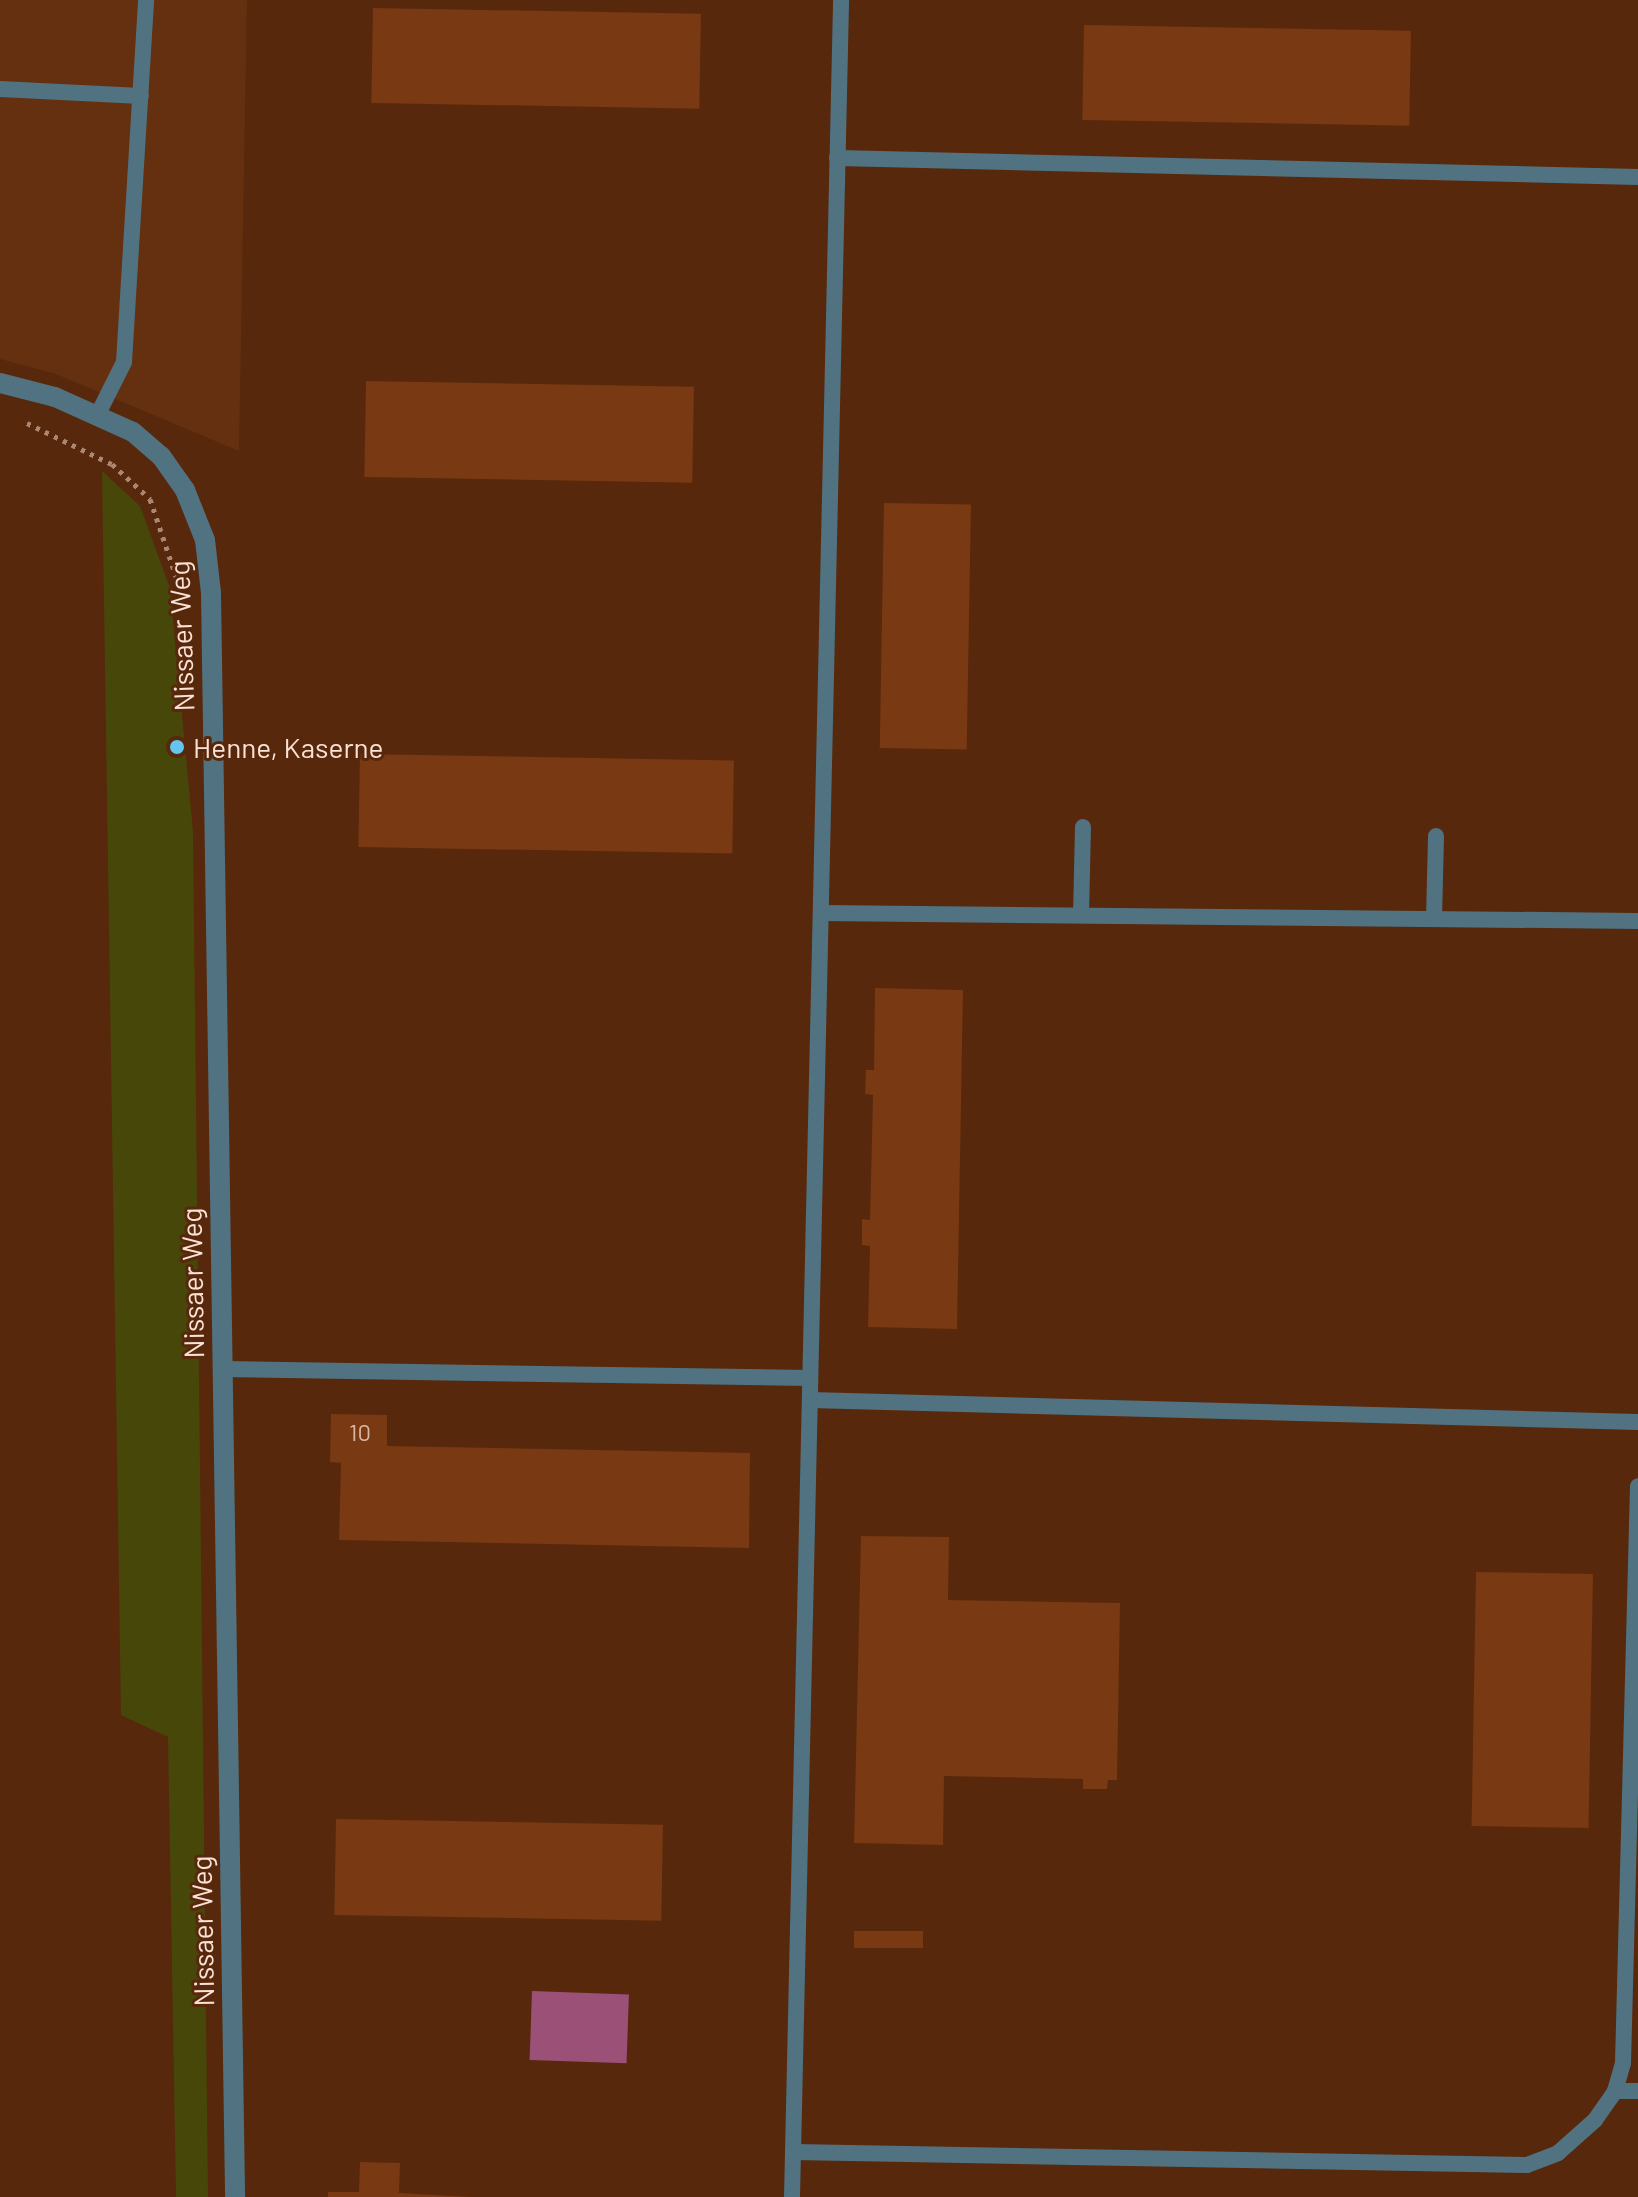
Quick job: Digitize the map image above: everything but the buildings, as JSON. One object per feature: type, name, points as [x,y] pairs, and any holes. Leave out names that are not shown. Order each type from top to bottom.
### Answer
[{"type":"street","name":"Nissaer Weg","points":[[0,383],[55,397],[133,432],[161,456],[185,490],[205,540],[211,593],[235,2197]]},
{"type":"lane","points":[[97,416],[124,362],[146,0]]},
{"type":"lane","points":[[792,2197],[841,0]]},
{"type":"lane","points":[[0,89],[141,96]]},
{"type":"lane","points":[[837,158],[1638,177]]},
{"type":"lane","points":[[1081,915],[1083,827]]},
{"type":"lane","points":[[1434,919],[1436,836]]},
{"type":"lane","points":[[821,913],[1638,921]]},
{"type":"lane","points":[[221,1369],[810,1378]]},
{"type":"lane","points":[[810,1400],[1638,1422]]},
{"type":"lane","points":[[793,2152],[1527,2165],[1558,2153],[1595,2120],[1615,2091],[1627,2034],[1638,1486]]},
{"type":"lane","points":[[1615,2091],[1638,2091]]},
{"type":"path","points":[[14,418],[112,464],[150,499],[180,599]]},
{"type":"shaded area","points":[[0,0],[247,0],[239,451],[56,374],[0,359]]},
{"type":"shaded area","points":[[102,471],[140,506],[170,588],[193,831],[208,2197],[176,2197],[168,1737],[121,1715]]},
{"type":"shaded area","points":[[532,1991],[629,1994],[627,2063],[530,2060]]},
{"type":"place","name":"Henne, Kaserne","points":[[177,747]]}]
